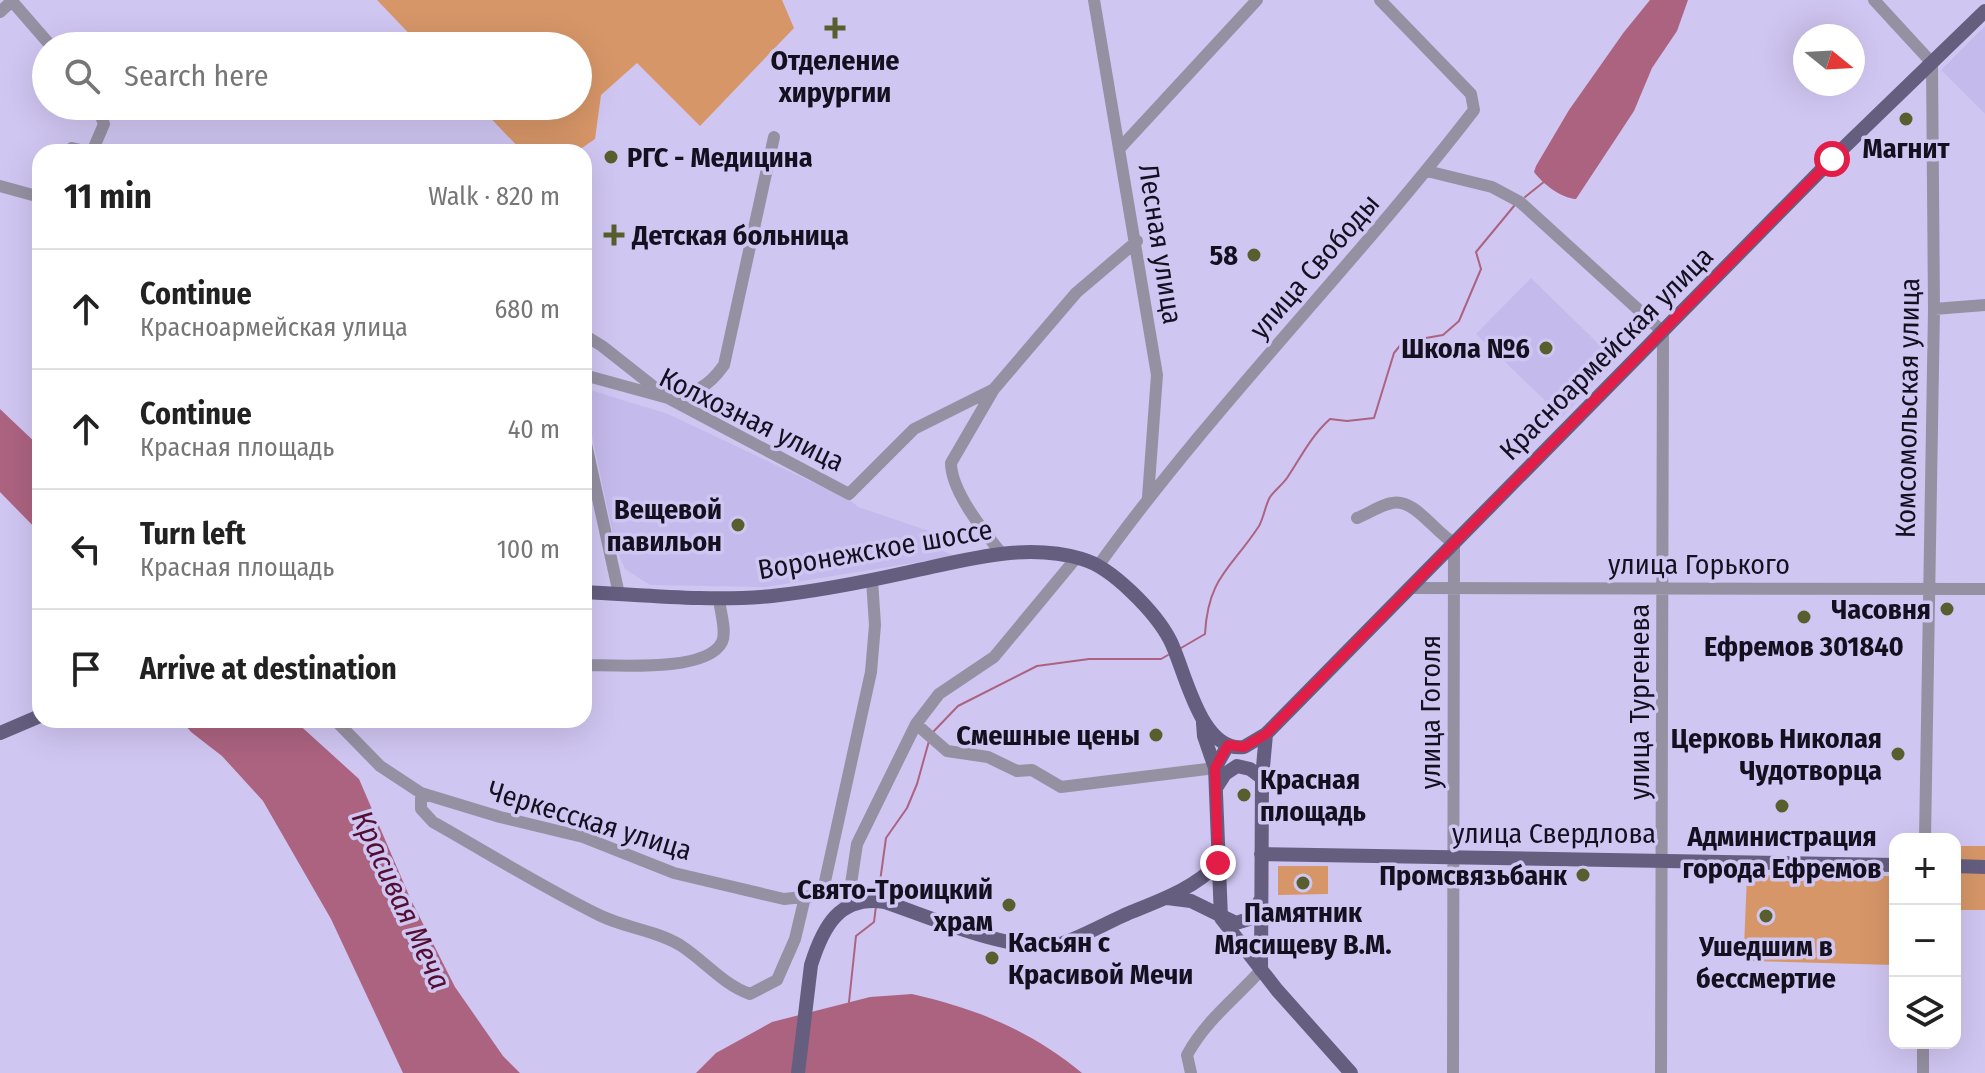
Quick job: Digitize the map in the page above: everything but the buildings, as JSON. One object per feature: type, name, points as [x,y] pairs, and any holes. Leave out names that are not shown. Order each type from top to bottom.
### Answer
[{"type":"main road","name":"Красноармейская улица","points":[[1266,734],[1832,159],[1985,11]]},
{"type":"main road","name":"Воронежское шоссе","points":[[592,592],[719,599],[772,596],[1002,554],[1034,552],[1077,557],[1098,566],[1154,614],[1170,641],[1202,721]]},
{"type":"main road","points":[[0,733],[32,719]]},
{"type":"main road","points":[[1202,721],[1228,745],[1244,747],[1266,734]]},
{"type":"main road","points":[[1202,721],[1215,768],[1221,918],[1261,970],[1351,1073]]},
{"type":"main road","points":[[1261,970],[1262,778],[1266,734]]},
{"type":"main road","points":[[1215,768],[1228,745]]},
{"type":"main road","points":[[1244,747],[1262,778]]},
{"type":"main road","points":[[1216,790],[1225,774],[1237,766],[1250,769],[1262,778]]},
{"type":"main road","name":"улица Свердлова","points":[[1261,854],[1889,865]]},
{"type":"main road","points":[[798,1073],[811,965],[823,932],[850,901],[885,902],[990,937],[1057,945],[1167,898],[1207,875],[1218,863]]},
{"type":"main road","points":[[1961,866],[1985,867]]},
{"type":"main road","points":[[1167,898],[1191,901],[1236,923],[1249,919],[1261,898]]},
{"type":"street","name":"Лесная улица","points":[[1094,0],[1137,241],[1157,375],[1148,497]]},
{"type":"street","points":[[1121,147],[1257,0]]},
{"type":"street","name":"улица Свободы","points":[[1098,566],[1148,497],[1427,171],[1474,110],[1471,94],[1380,0]]},
{"type":"street","points":[[1874,0],[1932,63]]},
{"type":"street","points":[[0,12],[16,2],[40,32]]},
{"type":"street","name":"Комсомольская улица","points":[[1925,833],[1934,309],[1932,63]]},
{"type":"street","points":[[94,144],[104,124],[102,120]]},
{"type":"street","points":[[592,340],[668,398],[695,392],[714,379],[724,365],[774,137]]},
{"type":"street","points":[[1427,171],[1492,187],[1520,202],[1663,332]]},
{"type":"street","points":[[0,186],[32,195]]},
{"type":"street","name":"Колхозная улица","points":[[592,377],[668,398],[849,494],[914,429],[994,389],[1076,293],[1137,241]]},
{"type":"street","points":[[1934,309],[1985,305]]},
{"type":"street","name":"улица Тургенева","points":[[1661,1073],[1663,332]]},
{"type":"street","points":[[994,389],[951,463],[951,474],[981,528],[1002,554]]},
{"type":"street","points":[[592,471],[619,594]]},
{"type":"street","points":[[1357,518],[1393,502],[1409,505],[1442,537],[1454,543]]},
{"type":"street","name":"улица Гоголя","points":[[1453,1073],[1454,543]]},
{"type":"street","points":[[850,901],[857,844],[916,724],[939,694],[994,657],[1077,557]]},
{"type":"street","points":[[822,895],[871,672],[875,625],[872,580]]},
{"type":"street","name":"улица Горького","points":[[1412,588],[1985,589]]},
{"type":"street","points":[[592,665],[672,665],[704,656],[718,648],[724,638],[719,599]]},
{"type":"street","points":[[916,724],[947,751],[988,757],[1017,771],[1032,770],[1061,787],[1215,768]]},
{"type":"street","name":"Черкесская улица","points":[[343,728],[380,766],[421,793],[500,817],[583,837],[674,873],[784,899],[822,895],[850,901]]},
{"type":"street","points":[[421,793],[421,809],[433,822],[604,918],[680,945],[732,987],[750,994],[777,980],[795,939],[805,897]]},
{"type":"street","points":[[1191,1073],[1187,1055],[1204,1027],[1261,970]]},
{"type":"street","points":[[1923,1049],[1923,1073]]},
{"type":"shaded area","points":[[377,0],[782,0],[794,28],[700,126],[637,63],[601,95],[595,139],[588,144],[515,144],[492,120],[592,120],[592,32],[408,32]]},
{"type":"shaded area","points":[[1985,26],[1985,114],[1941,70]]},
{"type":"shaded area","name":"Школа №6","points":[[1531,278],[1616,361],[1562,417],[1476,334]]},
{"type":"shaded area","points":[[592,391],[668,414],[850,500],[858,507],[929,531],[925,543],[955,556],[766,587],[650,585],[625,569],[616,548],[592,435]]},
{"type":"shaded area","points":[[1961,846],[1985,846],[1985,910],[1961,910]]},
{"type":"shaded area","points":[[1278,866],[1328,866],[1328,894],[1278,895]]},
{"type":"shaded area","points":[[1747,875],[1889,876],[1889,965],[1750,961],[1750,950],[1744,947]]},
{"type":"water","points":[[1650,0],[1688,0],[1677,31],[1652,68],[1634,111],[1576,199],[1564,196],[1538,177],[1534,172],[1536,166],[1569,110]]},
{"type":"water","points":[[0,409],[32,439],[32,525],[0,492]]},
{"type":"water","name":"Красивая Меча","points":[[188,728],[303,728],[359,779],[411,900],[455,987],[503,1056],[520,1073],[403,1073],[331,919],[263,801],[222,756]]},
{"type":"water","points":[[912,994],[1002,1023],[1043,1045],[1082,1073],[696,1073],[716,1053],[772,1022],[870,997]]},
{"type":"waterway","points":[[1525,197],[1545,181]]},
{"type":"waterway","points":[[1181,648],[1205,634],[1216,586],[1259,526],[1270,497],[1287,478],[1317,432],[1330,419],[1374,418],[1394,353],[1403,342],[1443,335],[1459,321],[1481,269],[1476,252],[1514,206]]},
{"type":"waterway","points":[[933,732],[958,706],[1037,666],[1089,659],[1161,659],[1168,655]]},
{"type":"waterway","points":[[878,896],[886,838],[907,808],[929,741]]},
{"type":"waterway","points":[[849,1002],[856,936],[874,922],[876,906]]},
{"type":"place","name":"Отделение хирургии","points":[[835,28]]},
{"type":"place","name":"Магнит","points":[[1906,119]]},
{"type":"place","name":"РГС - Медицина","points":[[611,157]]},
{"type":"place","name":"Детская больница","points":[[614,235]]},
{"type":"place","name":"58","points":[[1254,255]]},
{"type":"place","name":"Школа №6","points":[[1546,348]]},
{"type":"place","name":"Вещевой павильон","points":[[738,525]]},
{"type":"place","name":"Часовня","points":[[1947,609]]},
{"type":"place","name":"Ефремов 301840","points":[[1804,617]]},
{"type":"place","name":"Смешные цены","points":[[1156,735]]},
{"type":"place","name":"Церковь Николая Чудотворца","points":[[1898,754]]},
{"type":"place","name":"Красная площадь","points":[[1244,795]]},
{"type":"place","name":"Администрация города Ефремов","points":[[1782,806]]},
{"type":"place","name":"Промсвязьбанк","points":[[1583,875]]},
{"type":"place","name":"Памятник Мясищеву В.М.","points":[[1303,883]]},
{"type":"place","name":"Свято-Троицкий храм","points":[[1009,905]]},
{"type":"place","name":"Ушедшим в бессмертие","points":[[1766,916]]},
{"type":"place","name":"Касьян с Красивой Мечи","points":[[992,958]]},
{"type":"route","points":[[1218,863],[1215,768],[1228,745],[1244,747],[1266,734],[1832,159]]}]
